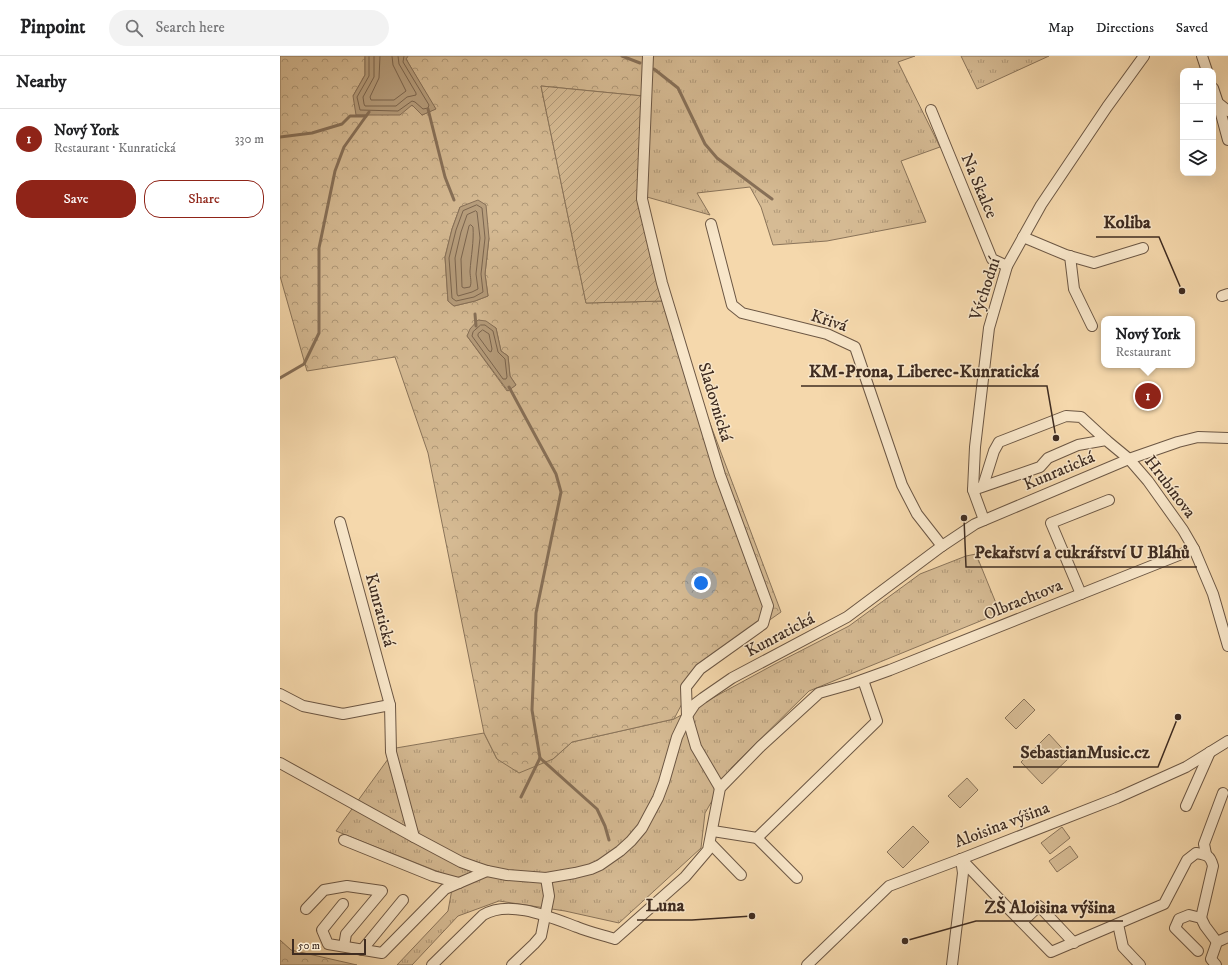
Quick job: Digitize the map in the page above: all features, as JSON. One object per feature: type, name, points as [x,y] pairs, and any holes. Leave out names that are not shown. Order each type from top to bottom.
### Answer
[{"type":"street","name":"Sladovnická","points":[[648,56],[642,199],[662,283],[720,475],[768,606],[763,624],[700,669],[686,687],[687,716]]},
{"type":"street","name":"Východní","points":[[984,520],[973,490],[975,447],[989,328],[1007,266],[1041,205],[1107,107],[1144,56]]},
{"type":"street","points":[[1202,56],[1206,68]]},
{"type":"street","points":[[1216,97],[1228,140]]},
{"type":"street","points":[[1218,103],[1228,111]]},
{"type":"street","name":"Na Skalce","points":[[931,110],[992,259],[1007,266]]},
{"type":"street","name":"Křivá","points":[[711,224],[732,305],[742,313],[827,334],[855,347],[902,485],[917,514],[942,546]]},
{"type":"street","points":[[1023,237],[1070,256],[1094,263],[1143,248]]},
{"type":"street","points":[[1070,256],[1074,289],[1092,326]]},
{"type":"street","name":"Hrubínova","points":[[983,486],[994,451],[999,442],[1066,416],[1081,418],[1129,459],[1166,505],[1194,549],[1213,594],[1228,646]]},
{"type":"street","name":"Kunratická","points":[[280,763],[460,862],[487,871],[530,878],[546,878],[579,872],[600,865],[632,841],[642,828],[658,798],[677,737],[687,716],[695,704],[732,678],[847,617],[942,546],[975,524],[1129,459],[1178,442],[1198,438],[1228,438]]},
{"type":"street","points":[[973,490],[1040,466],[1048,458],[1078,444],[1106,440]]},
{"type":"street","points":[[1081,594],[1051,523],[1109,500]]},
{"type":"street","name":"Kunratická","points":[[340,522],[390,705],[391,752],[414,837]]},
{"type":"street","name":"Olbrachtova","points":[[720,788],[761,746],[819,693],[863,680],[1194,549]]},
{"type":"street","points":[[757,838],[877,721],[863,680]]},
{"type":"street","points":[[280,694],[303,706],[343,714],[390,705]]},
{"type":"street","points":[[432,965],[460,936],[490,910],[514,909],[546,915],[578,928],[615,939],[685,877],[708,850],[713,831],[720,788],[696,747],[687,716]]},
{"type":"street","name":"Aloisina výšina","points":[[807,965],[888,886],[1117,798],[1186,767],[1228,741]]},
{"type":"street","points":[[1186,806],[1210,752]]},
{"type":"street","points":[[1217,942],[1201,918],[1213,866],[1211,859],[1206,854],[1204,844],[1223,793]]},
{"type":"street","points":[[713,831],[757,838],[797,878]]},
{"type":"street","points":[[344,840],[433,876],[459,883]]},
{"type":"street","points":[[710,843],[741,875]]},
{"type":"street","points":[[961,859],[1051,952],[1164,904],[1187,860],[1196,853],[1206,854]]},
{"type":"street","points":[[952,965],[963,873],[961,859]]},
{"type":"street","points":[[343,904],[322,930],[328,944],[382,953],[445,889],[487,871]]},
{"type":"street","points":[[512,965],[541,936],[549,896],[546,878]]},
{"type":"street","points":[[306,909],[324,890],[347,886],[382,892],[346,934],[344,946]]},
{"type":"street","points":[[362,950],[403,900]]},
{"type":"street","points":[[1022,922],[1039,906],[1074,943]]},
{"type":"street","points":[[1198,951],[1175,928],[1179,919],[1189,915],[1201,918]]},
{"type":"street","points":[[1118,924],[1123,947],[1140,965]]},
{"type":"street","points":[[1217,942],[1228,938]]},
{"type":"street","points":[[1216,965],[1211,959],[1217,942]]},
{"type":"green space","points":[[280,56],[365,56],[365,75],[353,96],[413,105],[422,115],[435,109],[406,59],[408,56],[646,56],[643,96],[541,86],[586,303],[664,301],[781,612],[700,669],[674,719],[572,742],[553,759],[519,773],[497,759],[484,733],[428,453],[395,357],[307,371],[280,276]],"holes":[[[460,207],[489,238],[485,274],[488,296],[454,306],[448,301],[445,257],[452,229]],[[479,320],[496,328],[501,351],[508,356],[510,376],[516,385],[507,391],[467,336]]]},
{"type":"green space","points":[[646,56],[915,56],[898,62],[940,147],[901,161],[926,222],[827,241],[773,245],[761,207],[750,187],[697,193],[710,215],[640,195]]},
{"type":"green space","points":[[961,56],[1049,56],[977,89]]},
{"type":"green space","points":[[541,86],[643,96],[640,195],[664,301],[586,303]]},
{"type":"green space","points":[[976,554],[1000,613],[809,691],[731,768],[705,813],[701,848],[619,923],[565,911],[499,901],[458,916],[412,965],[397,965],[448,911],[454,878],[336,831],[396,748],[484,733],[497,759],[553,759],[572,742],[674,719],[849,626],[920,574],[966,556]]},
{"type":"green space","points":[[1024,699],[1035,710],[1016,729],[1005,718]]},
{"type":"green space","points":[[1049,734],[1070,757],[1042,784],[1021,762]]},
{"type":"green space","points":[[967,778],[978,790],[960,808],[948,796]]},
{"type":"green space","points":[[913,826],[929,842],[903,868],[887,852]]},
{"type":"green space","points":[[1062,827],[1070,838],[1050,854],[1041,843]]},
{"type":"green space","points":[[1070,846],[1078,857],[1057,872],[1049,861]]},
{"type":"green space","points":[[280,940],[291,950],[357,965],[280,965]]},
{"type":"water","points":[[365,56],[408,56],[406,59],[436,109],[422,115],[412,105],[400,115],[356,115],[353,96],[365,75]]},
{"type":"water","points":[[478,200],[486,205],[489,238],[485,274],[488,296],[454,306],[448,301],[445,257],[452,229],[460,207]]},
{"type":"water","points":[[478,320],[486,321],[496,328],[501,351],[508,356],[510,376],[516,385],[508,391],[467,336],[470,329]]},
{"type":"waterway","points":[[622,56],[640,63]]},
{"type":"waterway","points":[[654,69],[678,88],[705,144],[717,158],[772,199]]},
{"type":"waterway","points":[[428,109],[445,177],[454,200]]},
{"type":"waterway","points":[[280,378],[304,364],[319,333],[319,248],[335,171],[344,147],[369,112]]},
{"type":"waterway","points":[[280,137],[312,133],[342,124],[350,116],[366,116]]},
{"type":"waterway","points":[[475,314],[476,326]]},
{"type":"waterway","points":[[509,387],[556,474],[561,492],[536,613],[532,710],[540,758],[597,809],[605,826],[609,840]]},
{"type":"waterway","points":[[521,797],[540,758]]},
{"type":"place","name":"Koliba","points":[[1182,291]]},
{"type":"place","name":"Nový York","points":[[1148,396]]},
{"type":"place","name":"KM-Prona, Liberec-Kunratická","points":[[1056,438]]},
{"type":"place","name":"Pekařství a cukrářství U Bláhů","points":[[964,518]]},
{"type":"place","name":"SebastianMusic.cz","points":[[1178,717]]},
{"type":"place","name":"Luna","points":[[752,916]]},
{"type":"place","name":"ZŠ Aloisina výšina","points":[[905,941]]}]
